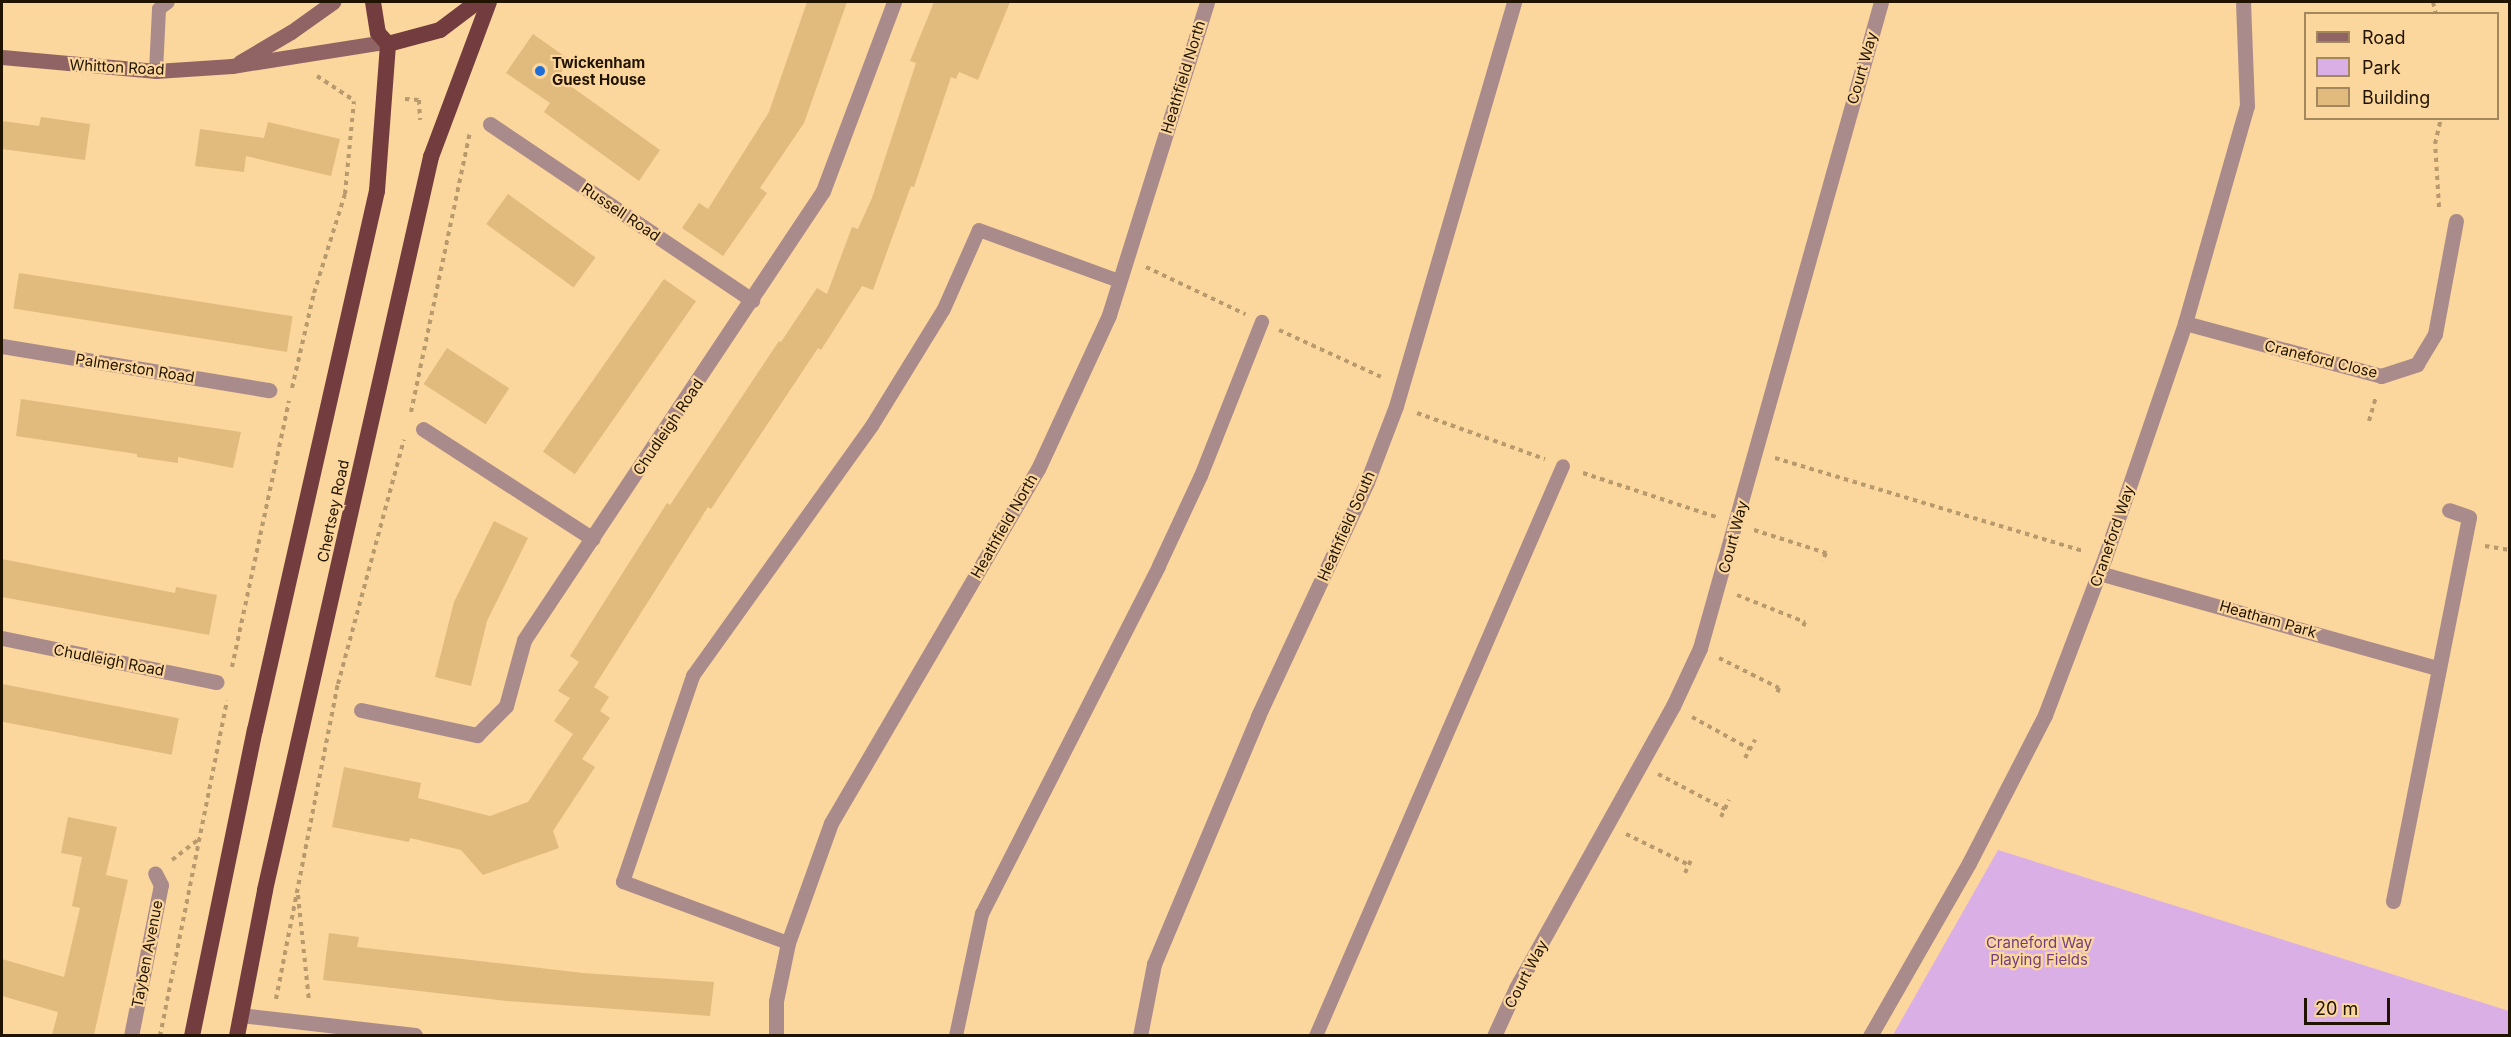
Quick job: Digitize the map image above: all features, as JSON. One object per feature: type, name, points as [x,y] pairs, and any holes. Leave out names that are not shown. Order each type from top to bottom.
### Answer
[{"type":"highway","name":"Chertsey Road","points":[[192,1035],[255,730],[377,191],[385,43],[373,2]]},
{"type":"highway","points":[[385,43],[440,30],[477,2]]},
{"type":"highway","name":"Chertsey Road","points":[[237,1035],[265,890],[431,157],[489,2]]},
{"type":"main road","name":"Whitton Road","points":[[232,66],[291,32],[333,2]]},
{"type":"main road","name":"Whitton Road","points":[[2,57],[156,71],[232,66],[385,43]]},
{"type":"street","name":"Chudleigh Road","points":[[361,710],[477,735],[506,706],[524,640],[823,191],[894,2]]},
{"type":"street","name":"Heathfield North","points":[[776,1035],[776,1000],[788,943],[831,823],[1038,469],[1109,315],[1207,2]]},
{"type":"street","name":"Heathfield South","points":[[1140,1035],[1154,963],[1258,716],[1367,482],[1396,405],[1514,2]]},
{"type":"street","name":"Court Way","points":[[1494,1035],[1516,988],[1642,765],[1700,648],[1757,453],[1881,2]]},
{"type":"street","name":"Craneford Way","points":[[1870,1035],[1969,863],[2045,715],[2105,557],[2185,323],[2247,106],[2243,2]]},
{"type":"street","name":"Russell Road","points":[[490,124],[752,300]]},
{"type":"street","name":"Craneford Close","points":[[2185,323],[2381,376],[2416,364],[2434,334],[2456,221]]},
{"type":"street","name":"Palmerston Road","points":[[2,346],[269,390]]},
{"type":"street","points":[[423,429],[593,539]]},
{"type":"street","points":[[2393,901],[2437,668],[2469,517],[2449,510]]},
{"type":"street","name":"Heatham Park","points":[[2099,573],[2437,668]]},
{"type":"street","name":"Chudleigh Road","points":[[2,638],[217,682]]},
{"type":"street","name":"Tayben Avenue","points":[[131,1035],[161,885],[155,873]]},
{"type":"street","points":[[240,1015],[406,1035]]},
{"type":"lane","points":[[156,71],[159,9],[168,2]]},
{"type":"lane","points":[[788,943],[623,882],[693,676],[872,426],[944,309],[980,230],[1119,281]]},
{"type":"lane","points":[[956,1035],[982,914],[1159,566],[1201,476],[1262,322]]},
{"type":"lane","points":[[1316,1035],[1563,466]]},
{"type":"lane","points":[[406,1035],[424,1035]]},
{"type":"path","points":[[307,72],[324,78],[354,101]]},
{"type":"path","points":[[412,99],[419,100],[419,120],[425,124]]},
{"type":"path","points":[[2441,120],[2435,144],[2438,207],[2456,221]]},
{"type":"path","points":[[1757,453],[2105,557]]},
{"type":"path","points":[[1736,524],[1826,553],[1822,561]]},
{"type":"path","points":[[1719,588],[1805,622],[1802,629]]},
{"type":"path","points":[[1700,648],[1779,688],[1777,694]]},
{"type":"path","points":[[272,1018],[338,684]]},
{"type":"path","points":[[160,1035],[227,701]]},
{"type":"path","points":[[1673,706],[1750,748]]},
{"type":"path","points":[[1745,758],[1755,740]]},
{"type":"path","points":[[1642,765],[1725,809]]},
{"type":"path","points":[[1721,817],[1729,800]]},
{"type":"path","points":[[1609,826],[1689,865]]},
{"type":"path","points":[[155,873],[199,839]]},
{"type":"path","points":[[1685,873],[1692,858]]},
{"type":"path","points":[[297,889],[311,1023]]},
{"type":"green space","name":"Craneford Way Playing Fields","points":[[1998,850],[2509,1011],[2509,1035],[1893,1035]]},
{"type":"building","points":[[807,2],[847,2],[804,123],[760,188],[767,193],[723,256],[682,228],[699,203],[708,209],[769,112]]},
{"type":"building","points":[[934,2],[1010,2],[978,80],[959,72],[956,79],[951,77],[914,187],[911,186],[873,290],[862,286],[821,350],[818,348],[711,509],[708,507],[594,687],[609,697],[600,711],[610,718],[582,759],[595,767],[553,831],[559,848],[483,875],[461,850],[410,838],[409,842],[332,827],[344,767],[421,783],[418,798],[490,816],[528,802],[573,734],[554,721],[570,698],[558,691],[579,662],[570,656],[667,503],[670,505],[779,341],[781,342],[817,288],[827,294],[852,227],[858,229],[872,198],[916,63],[910,61]]},
{"type":"building","points":[[533,34],[570,60],[558,77],[660,150],[639,181],[544,112],[550,103],[506,73]]},
{"type":"building","points":[[41,117],[90,124],[85,160],[2,149],[2,121],[39,126]]},
{"type":"building","points":[[268,122],[340,139],[331,176],[246,156],[244,172],[195,166],[200,129],[264,138]]},
{"type":"building","points":[[508,194],[595,257],[574,287],[486,224]]},
{"type":"building","points":[[19,273],[293,316],[287,352],[13,309]]},
{"type":"building","points":[[664,279],[696,301],[575,474],[543,452]]},
{"type":"building","points":[[447,348],[509,388],[486,424],[424,384]]},
{"type":"building","points":[[21,399],[241,432],[233,468],[178,457],[178,463],[137,457],[137,454],[16,436]]},
{"type":"building","points":[[494,521],[528,538],[487,621],[471,686],[435,677],[454,602]]},
{"type":"building","points":[[2,559],[175,593],[176,587],[217,595],[209,635],[2,597]]},
{"type":"building","points":[[2,684],[179,718],[172,755],[2,722]]},
{"type":"building","points":[[68,817],[117,827],[106,875],[128,880],[94,1035],[52,1035],[58,1012],[2,996],[2,959],[64,977],[80,908],[72,906],[82,857],[61,853]]},
{"type":"building","points":[[329,933],[359,937],[357,947],[583,973],[714,982],[710,1016],[507,1001],[323,980]]},
{"type":"place","name":"Twickenham Guest House","points":[[540,71]]}]
